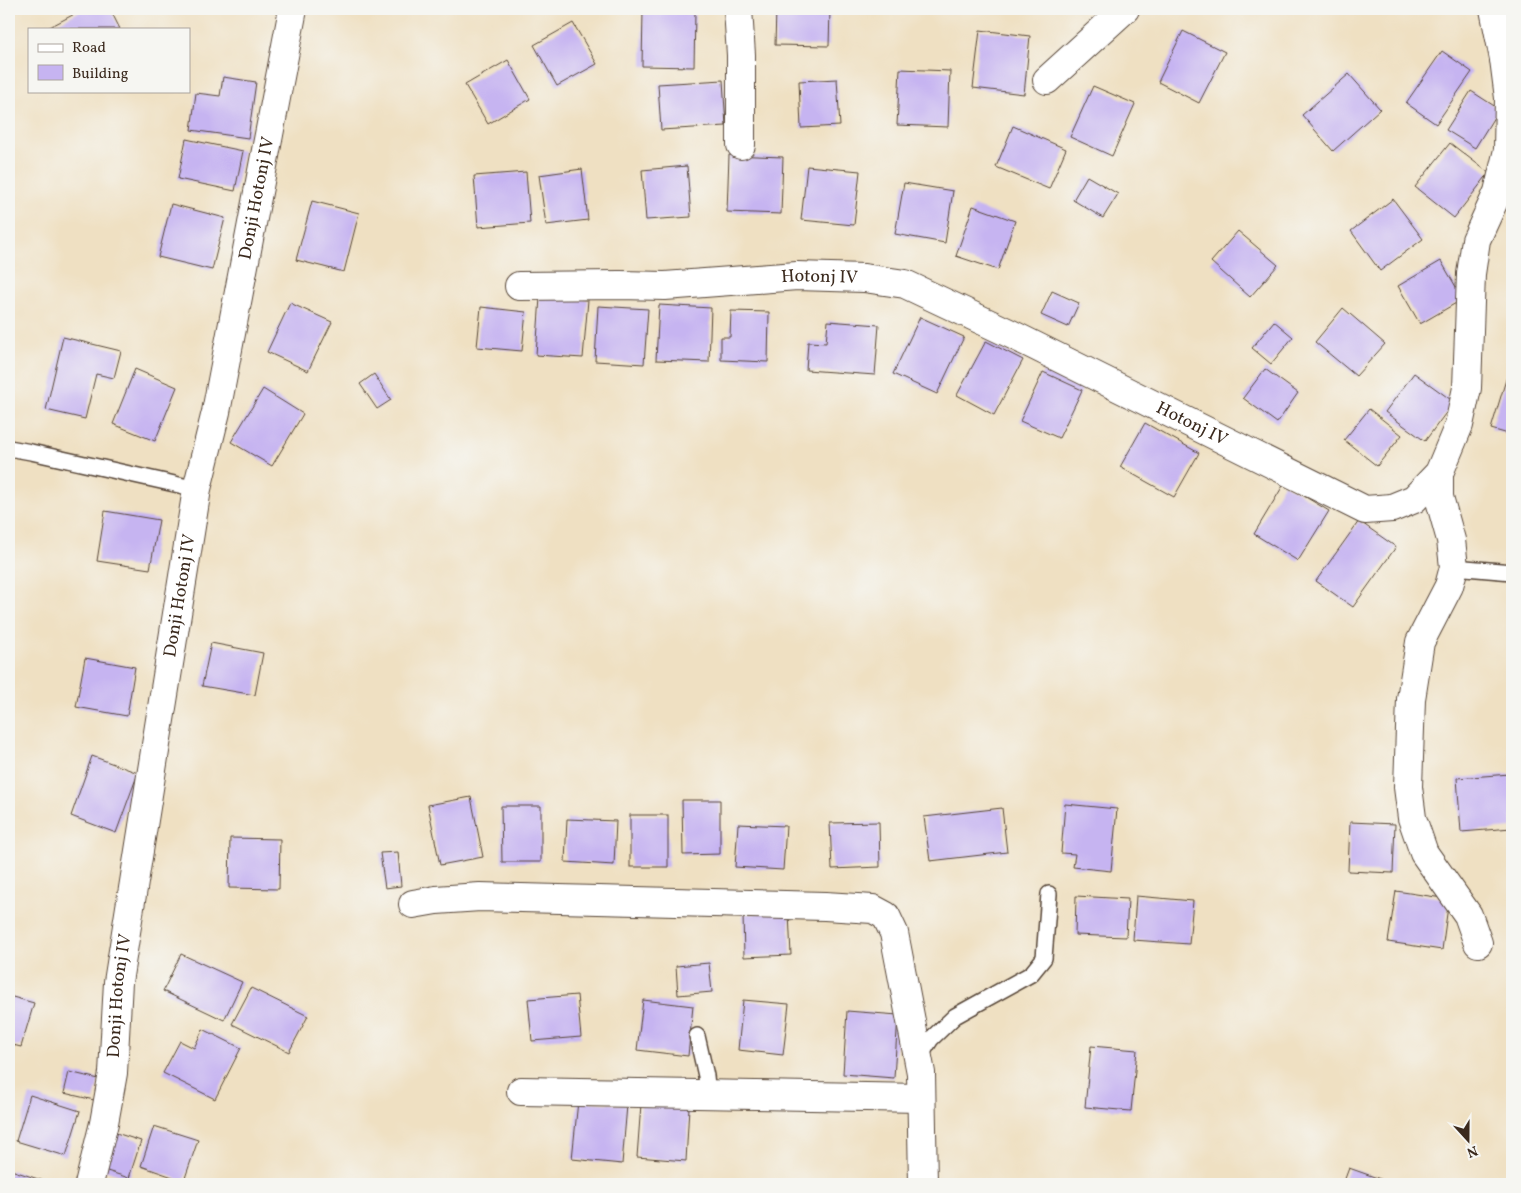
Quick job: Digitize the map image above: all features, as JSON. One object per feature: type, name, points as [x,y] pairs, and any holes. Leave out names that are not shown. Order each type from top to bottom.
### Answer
[{"type":"street","name":"Donji Hotonj IV","points":[[89,1184],[104,1123],[113,1073],[118,982],[197,489],[216,412],[292,9]]},
{"type":"street","points":[[738,9],[741,56],[741,145]]},
{"type":"street","points":[[1046,80],[1125,9]]},
{"type":"street","name":"Hotonj IV","points":[[519,286],[665,286],[797,276],[864,278],[905,284],[1020,338],[1365,510],[1392,508],[1414,499],[1439,473],[1459,425],[1468,388],[1470,274],[1476,240],[1498,192],[1508,150],[1508,54],[1494,9]]},
{"type":"street","points":[[1439,473],[1439,497],[1452,540],[1454,567],[1449,586],[1420,642],[1411,698],[1408,787],[1412,818],[1424,854],[1468,915],[1478,943]]},
{"type":"street","points":[[413,904],[436,900],[480,897],[825,906],[873,909],[886,916],[894,932],[921,1073],[923,1184]]},
{"type":"street","points":[[521,1091],[921,1098]]},
{"type":"lane","points":[[9,448],[197,489]]},
{"type":"lane","points":[[1454,567],[1512,572]]},
{"type":"lane","points":[[918,1060],[931,1039],[956,1016],[1031,974],[1044,958],[1049,894]]},
{"type":"lane","points":[[697,1036],[706,1076],[708,1095]]},
{"type":"building","points":[[84,9],[110,9],[120,28],[48,28]]},
{"type":"building","points":[[776,9],[830,9],[829,46],[775,45]]},
{"type":"building","points":[[864,9],[917,9],[917,13],[864,12]]},
{"type":"building","points":[[643,10],[695,12],[694,67],[642,66]]},
{"type":"building","points":[[573,23],[597,64],[557,86],[534,45]]},
{"type":"building","points":[[980,30],[1030,36],[1024,94],[973,88]]},
{"type":"building","points":[[1183,31],[1225,52],[1199,103],[1158,82]]},
{"type":"building","points":[[1442,51],[1472,72],[1436,124],[1406,103]]},
{"type":"building","points":[[508,60],[530,99],[488,124],[465,85]]},
{"type":"building","points":[[900,69],[950,71],[948,127],[897,125]]},
{"type":"building","points":[[1349,74],[1380,109],[1333,151],[1302,115]]},
{"type":"building","points":[[223,77],[256,82],[248,138],[191,130],[196,93],[220,96]]},
{"type":"building","points":[[837,79],[840,126],[801,128],[799,81]]},
{"type":"building","points":[[723,80],[726,126],[661,130],[658,84]]},
{"type":"building","points":[[1093,86],[1135,104],[1112,156],[1070,137]]},
{"type":"building","points":[[1471,91],[1499,109],[1475,148],[1446,130]]},
{"type":"building","points":[[1013,126],[1066,149],[1049,189],[996,167]]},
{"type":"building","points":[[186,139],[243,151],[235,191],[178,179]]},
{"type":"building","points":[[1450,143],[1489,173],[1454,218],[1415,187]]},
{"type":"building","points":[[729,155],[783,157],[781,214],[727,212]]},
{"type":"building","points":[[687,166],[691,217],[646,220],[642,170]]},
{"type":"building","points":[[807,166],[860,171],[854,225],[801,220]]},
{"type":"building","points":[[582,169],[588,220],[546,225],[539,175]]},
{"type":"building","points":[[526,172],[530,223],[478,227],[474,176]]},
{"type":"building","points":[[1087,176],[1118,194],[1103,218],[1073,200]]},
{"type":"building","points":[[904,183],[953,191],[945,243],[895,234]]},
{"type":"building","points":[[1393,199],[1423,239],[1380,271],[1351,231]]},
{"type":"building","points":[[312,201],[359,213],[344,272],[296,260]]},
{"type":"building","points":[[171,204],[225,218],[212,270],[158,257]]},
{"type":"building","points":[[973,206],[1015,221],[998,270],[956,256]]},
{"type":"building","points":[[1238,231],[1278,265],[1250,297],[1211,262]]},
{"type":"building","points":[[1441,261],[1463,299],[1420,324],[1398,286]]},
{"type":"building","points":[[1052,291],[1079,303],[1068,327],[1041,315]]},
{"type":"building","points":[[540,297],[588,300],[583,358],[536,355]]},
{"type":"building","points":[[290,303],[332,322],[308,371],[267,352]]},
{"type":"building","points":[[659,305],[711,308],[709,362],[656,360]]},
{"type":"building","points":[[598,306],[648,309],[644,364],[595,361]]},
{"type":"building","points":[[481,307],[526,312],[522,351],[477,347]]},
{"type":"building","points":[[1343,308],[1385,344],[1356,376],[1315,342]]},
{"type":"building","points":[[731,311],[769,312],[768,362],[721,360],[721,337],[730,337]]},
{"type":"building","points":[[920,317],[964,337],[937,394],[893,374]]},
{"type":"building","points":[[828,321],[879,325],[875,375],[806,370],[808,342],[826,343]]},
{"type":"building","points":[[1274,321],[1293,337],[1271,364],[1252,348]]},
{"type":"building","points":[[63,337],[121,351],[114,378],[96,374],[85,419],[46,410]]},
{"type":"building","points":[[986,341],[1023,360],[994,415],[957,395]]},
{"type":"building","points":[[135,369],[177,387],[155,441],[113,424]]},
{"type":"building","points":[[1265,369],[1298,393],[1277,423],[1243,398]]},
{"type":"building","points":[[1043,372],[1082,390],[1059,438],[1020,421]]},
{"type":"building","points":[[1414,373],[1454,402],[1425,441],[1385,412]]},
{"type":"building","points":[[1508,373],[1512,375],[1512,435],[1491,429]]},
{"type":"building","points":[[374,374],[391,400],[377,409],[360,384]]},
{"type":"building","points":[[263,389],[303,414],[272,466],[231,442]]},
{"type":"building","points":[[1369,409],[1402,435],[1377,466],[1344,440]]},
{"type":"building","points":[[1145,423],[1199,453],[1174,497],[1120,467]]},
{"type":"building","points":[[1284,484],[1329,511],[1298,561],[1254,534]]},
{"type":"building","points":[[105,511],[159,520],[150,569],[97,561]]},
{"type":"building","points":[[1359,521],[1396,547],[1353,607],[1316,581]]},
{"type":"building","points":[[211,643],[263,653],[255,695],[202,686]]},
{"type":"building","points":[[85,658],[135,667],[127,716],[76,707]]},
{"type":"building","points":[[92,756],[138,773],[116,833],[71,816]]},
{"type":"building","points":[[1510,774],[1512,828],[1461,832],[1457,778]]},
{"type":"building","points":[[471,797],[483,857],[440,865],[428,805]]},
{"type":"building","points":[[682,800],[720,800],[720,854],[683,855]]},
{"type":"building","points":[[1065,804],[1117,809],[1111,871],[1073,867],[1075,854],[1061,853]]},
{"type":"building","points":[[501,806],[541,806],[541,862],[502,862]]},
{"type":"building","points":[[1002,808],[1007,852],[930,861],[924,817]]},
{"type":"building","points":[[630,815],[668,815],[668,867],[630,867]]},
{"type":"building","points":[[567,819],[616,821],[614,865],[565,862]]},
{"type":"building","points":[[879,822],[880,867],[832,869],[830,823]]},
{"type":"building","points":[[1350,822],[1395,824],[1393,873],[1348,871]]},
{"type":"building","points":[[738,824],[786,826],[783,870],[735,867]]},
{"type":"building","points":[[230,838],[280,839],[279,889],[229,888]]},
{"type":"building","points":[[398,852],[401,886],[385,888],[380,853]]},
{"type":"building","points":[[1396,891],[1449,899],[1442,950],[1388,942]]},
{"type":"building","points":[[1076,896],[1128,899],[1126,937],[1075,935]]},
{"type":"building","points":[[1136,896],[1193,901],[1189,944],[1133,940]]},
{"type":"building","points":[[789,913],[791,955],[744,957],[743,914]]},
{"type":"building","points":[[181,954],[242,982],[224,1020],[163,991]]},
{"type":"building","points":[[709,963],[712,992],[678,995],[676,966]]},
{"type":"building","points":[[251,988],[308,1016],[289,1052],[232,1024]]},
{"type":"building","points":[[577,995],[581,1037],[532,1041],[528,999]]},
{"type":"building","points":[[9,996],[34,1003],[21,1047],[9,1044]]},
{"type":"building","points":[[643,1000],[693,1006],[688,1056],[637,1050]]},
{"type":"building","points":[[743,1000],[789,1004],[783,1055],[738,1050]]},
{"type":"building","points":[[847,1011],[898,1015],[894,1078],[843,1074]]},
{"type":"building","points":[[203,1029],[241,1048],[215,1099],[163,1073],[180,1041],[194,1048]]},
{"type":"building","points":[[1091,1046],[1137,1050],[1131,1111],[1085,1107]]},
{"type":"building","points":[[69,1072],[99,1079],[94,1100],[64,1093]]},
{"type":"building","points":[[30,1095],[80,1111],[66,1156],[16,1141]]},
{"type":"building","points":[[578,1101],[627,1105],[622,1164],[572,1159]]},
{"type":"building","points":[[641,1104],[689,1107],[686,1161],[637,1157]]},
{"type":"building","points":[[154,1126],[198,1140],[184,1181],[141,1166]]},
{"type":"building","points":[[116,1133],[141,1141],[129,1178],[104,1170]]},
{"type":"building","points":[[1349,1168],[1383,1180],[1382,1184],[1343,1184]]},
{"type":"building","points":[[11,1170],[53,1184],[9,1184]]}]
